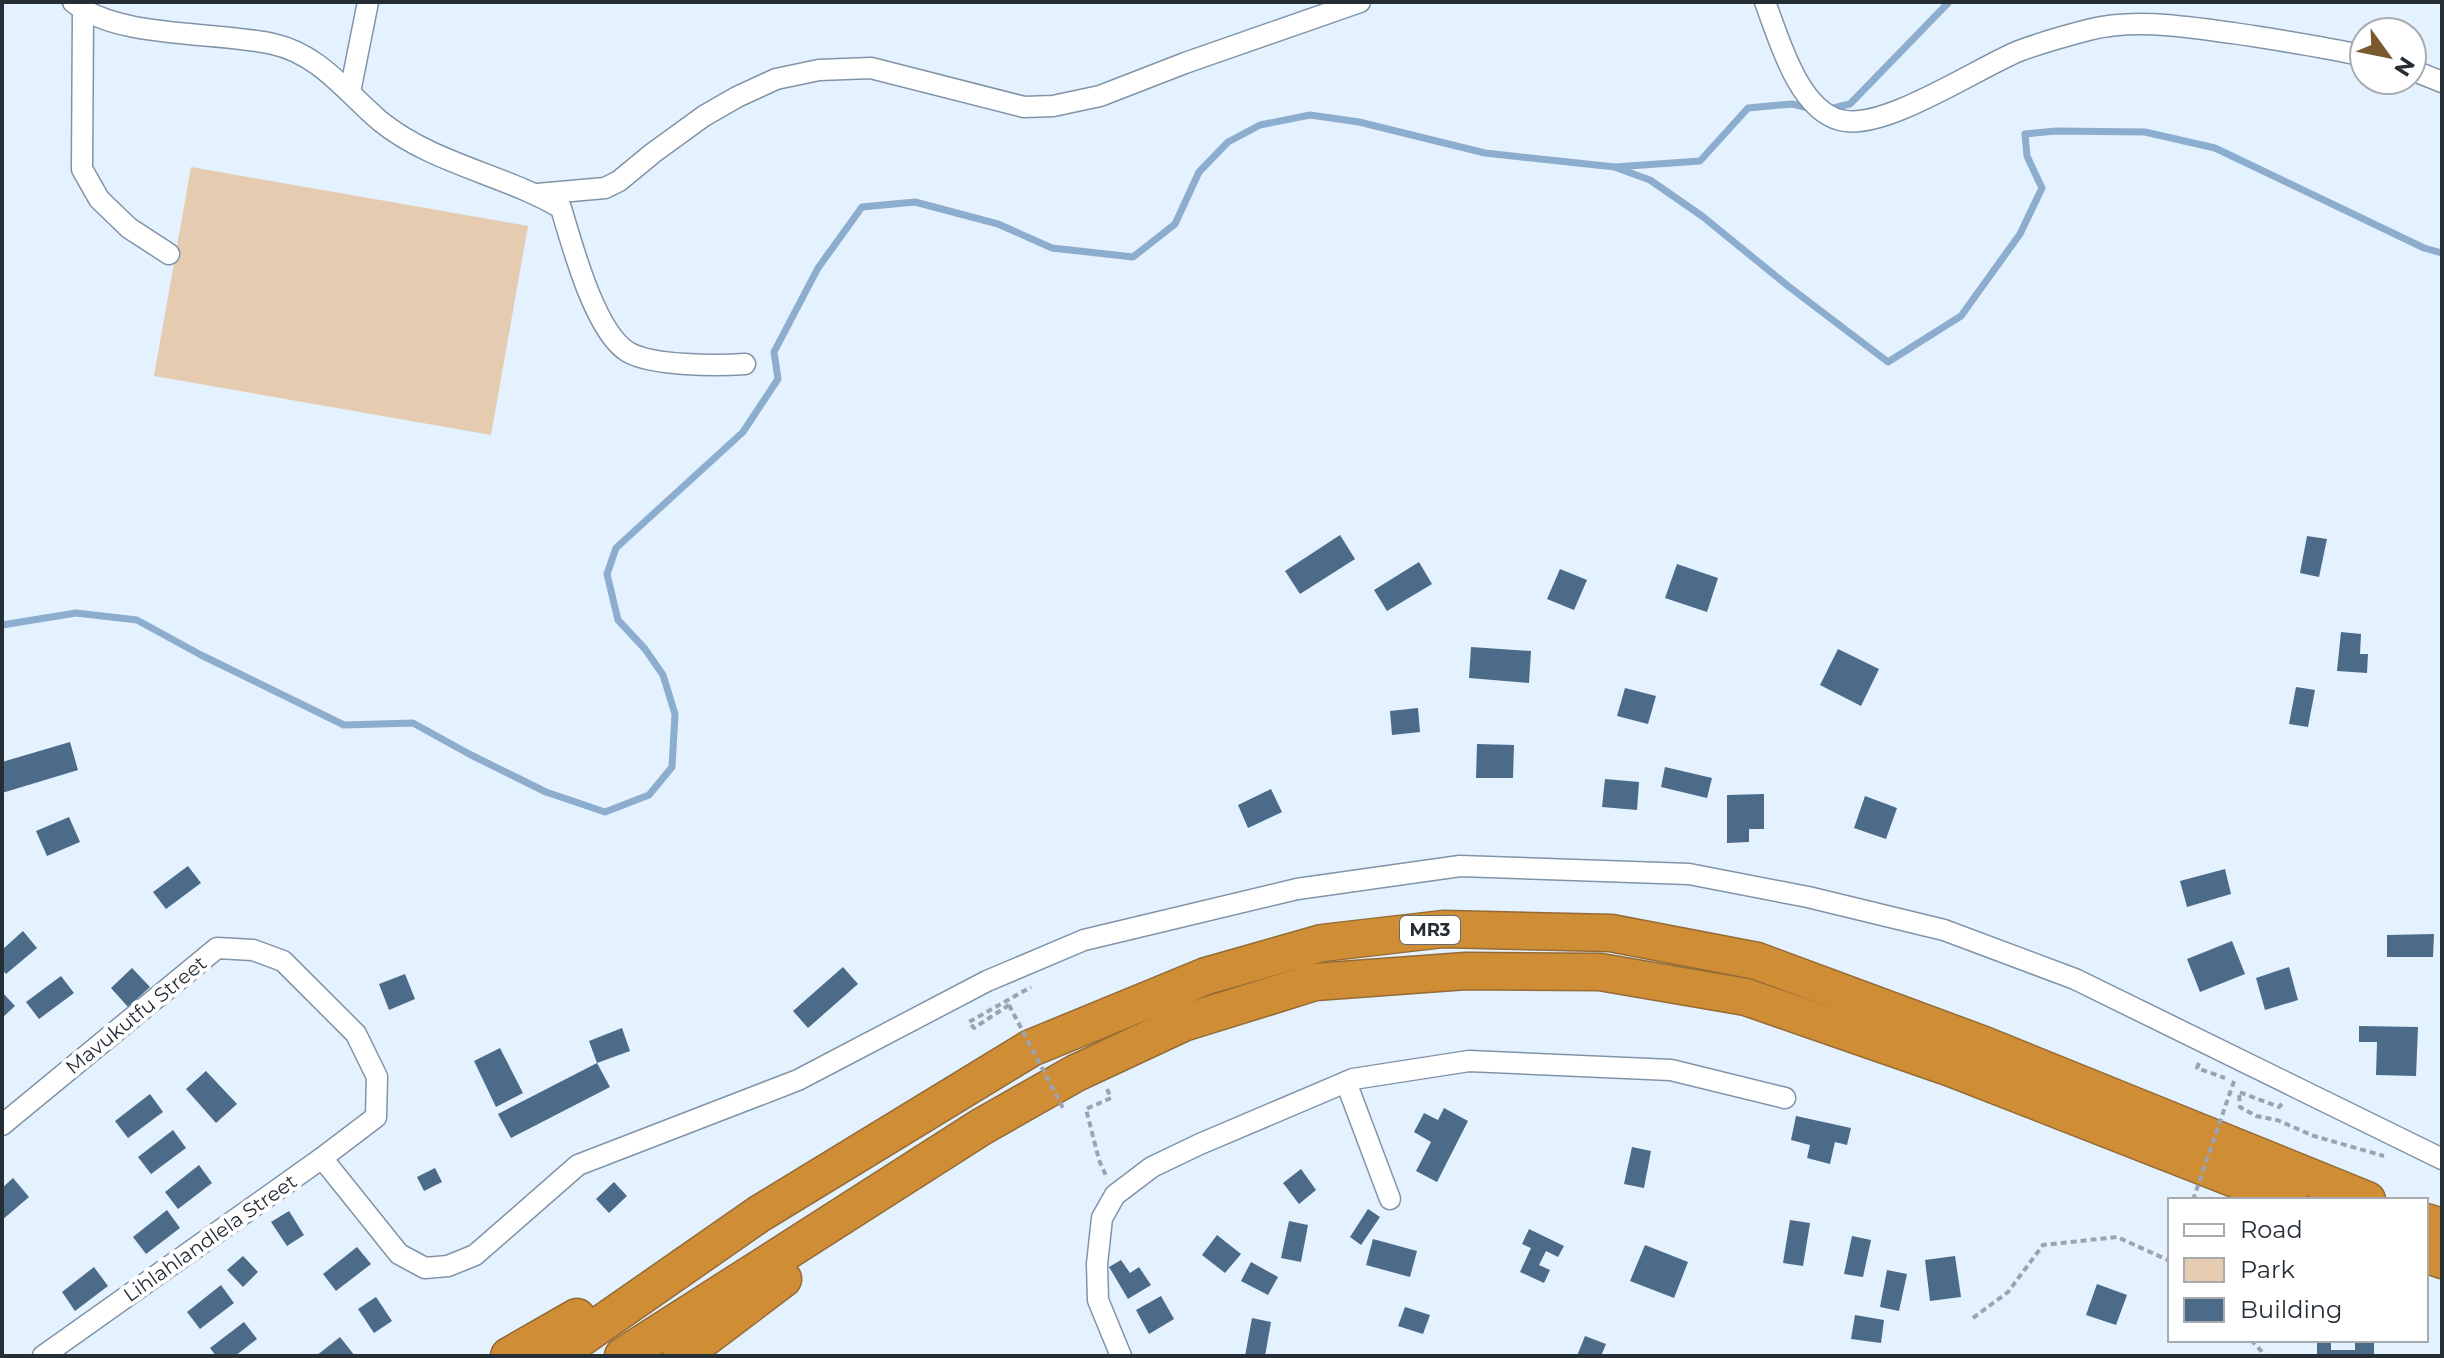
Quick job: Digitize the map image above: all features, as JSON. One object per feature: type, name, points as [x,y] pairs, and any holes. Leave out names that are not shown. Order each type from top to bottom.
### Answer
[{"type":"highway","name":"MR3","points":[[555,1356],[759,1214],[1031,1048],[1206,976],[1322,943],[1443,929],[1611,933],[1757,961],[1984,1045],[2362,1198]]},
{"type":"highway","name":"MR3","points":[[623,1356],[981,1127],[1076,1073],[1183,1023],[1315,982],[1466,971],[1600,972],[1746,997],[1951,1068],[2284,1198]]},
{"type":"highway","points":[[681,1356],[981,1127]]},
{"type":"highway","points":[[509,1356],[759,1214]]},
{"type":"street","points":[[350,92],[368,2]]},
{"type":"street","points":[[537,194],[605,188],[619,181],[704,116],[776,79],[819,70],[871,68],[1024,107],[1053,106],[1100,96],[1360,2]]},
{"type":"street","points":[[1765,2],[1796,78],[1811,102],[1834,118],[1856,123],[1880,117],[1946,89],[2018,52],[2090,29],[2139,24],[2186,27],[2348,52]]},
{"type":"street","points":[[169,254],[129,228],[99,199],[82,169],[78,6],[111,23],[273,44],[306,54],[382,122],[436,156],[537,194],[561,208],[605,328],[628,352],[660,361],[714,366],[745,364]]},
{"type":"street","points":[[322,1158],[399,1254],[425,1268],[448,1266],[475,1255],[578,1165],[798,1080],[987,981],[1084,940],[1297,889],[1460,866],[1689,874],[1808,897],[1944,930],[2075,979],[2442,1159]]},
{"type":"street","name":"Mavukutfu Street","points":[[2,1125],[217,948],[253,950],[283,961],[356,1034],[377,1077],[376,1117]]},
{"type":"street","points":[[1121,1356],[1098,1300],[1097,1264],[1102,1218],[1115,1195],[1152,1167],[1346,1082],[1469,1061],[1671,1070],[1785,1098]]},
{"type":"street","points":[[1346,1082],[1390,1199]]},
{"type":"street","name":"Lihlahlandlela Street","points":[[43,1356],[376,1117]]},
{"type":"path","points":[[1032,987],[969,1022],[974,1028],[1009,1005],[1064,1110]]},
{"type":"path","points":[[2194,1198],[2234,1081]]},
{"type":"path","points":[[1107,1089],[1111,1098],[1086,1109],[1099,1160],[1115,1195]]},
{"type":"path","points":[[2239,1092],[2240,1107],[2256,1116],[2389,1157]]},
{"type":"path","points":[[1973,1318],[2008,1292],[2043,1245],[2117,1237],[2168,1260]]},
{"type":"green space","points":[[191,167],[528,226],[491,435],[154,376]]},
{"type":"building","points":[[1340,535],[1355,559],[1300,594],[1285,571]]},
{"type":"building","points":[[2307,536],[2327,539],[2319,577],[2300,573]]},
{"type":"building","points":[[1419,562],[1432,584],[1387,611],[1374,590]]},
{"type":"building","points":[[1677,564],[1718,578],[1707,612],[1665,598]]},
{"type":"building","points":[[1560,569],[1587,580],[1574,610],[1547,599]]},
{"type":"building","points":[[2341,632],[2361,634],[2360,654],[2368,654],[2367,673],[2337,671]]},
{"type":"building","points":[[1471,647],[1531,651],[1529,683],[1469,678]]},
{"type":"building","points":[[1838,649],[1879,669],[1861,706],[1820,685]]},
{"type":"building","points":[[2296,687],[2315,690],[2308,727],[2289,724]]},
{"type":"building","points":[[1625,688],[1656,696],[1648,724],[1617,716]]},
{"type":"building","points":[[1418,708],[1420,732],[1392,735],[1390,711]]},
{"type":"building","points":[[70,742],[78,770],[2,793],[2,762]]},
{"type":"building","points":[[1477,744],[1514,745],[1513,778],[1476,778]]},
{"type":"building","points":[[1665,767],[1712,778],[1707,798],[1661,787]]},
{"type":"building","points":[[1605,779],[1639,782],[1637,810],[1602,807]]},
{"type":"building","points":[[1271,789],[1282,812],[1248,828],[1238,805]]},
{"type":"building","points":[[1764,794],[1764,829],[1749,829],[1749,842],[1727,843],[1727,795]]},
{"type":"building","points":[[1865,796],[1897,808],[1886,839],[1854,828]]},
{"type":"building","points":[[69,817],[80,842],[47,856],[36,831]]},
{"type":"building","points":[[188,866],[201,883],[166,909],[153,892]]},
{"type":"building","points":[[2225,869],[2231,894],[2187,907],[2180,881]]},
{"type":"building","points":[[23,931],[37,948],[6,974],[2,969],[2,950]]},
{"type":"building","points":[[2434,934],[2433,957],[2387,957],[2387,935]]},
{"type":"building","points":[[2232,941],[2245,974],[2200,992],[2187,959]]},
{"type":"building","points":[[843,967],[858,984],[808,1028],[793,1011]]},
{"type":"building","points":[[2289,967],[2298,1000],[2265,1010],[2256,978]]},
{"type":"building","points":[[132,968],[150,987],[128,1007],[111,988]]},
{"type":"building","points":[[405,974],[415,999],[389,1010],[379,984]]},
{"type":"building","points":[[61,976],[74,993],[39,1019],[26,1002]]},
{"type":"building","points":[[2,992],[15,1006],[2,1018]]},
{"type":"building","points":[[2359,1026],[2418,1027],[2416,1076],[2376,1075],[2377,1042],[2359,1042]]},
{"type":"building","points":[[622,1028],[630,1051],[597,1063],[589,1041]]},
{"type":"building","points":[[500,1048],[523,1093],[496,1107],[474,1061]]},
{"type":"building","points":[[597,1063],[610,1087],[511,1138],[498,1114]]},
{"type":"building","points":[[206,1071],[237,1104],[216,1123],[186,1089]]},
{"type":"building","points":[[150,1094],[163,1112],[128,1138],[115,1121]]},
{"type":"building","points":[[1444,1108],[1468,1121],[1437,1182],[1416,1171],[1431,1142],[1414,1132],[1424,1113],[1438,1120]]},
{"type":"building","points":[[1796,1116],[1851,1128],[1847,1145],[1835,1142],[1830,1164],[1807,1158],[1810,1145],[1791,1140]]},
{"type":"building","points":[[173,1130],[186,1148],[151,1174],[138,1157]]},
{"type":"building","points":[[1632,1147],[1651,1151],[1644,1188],[1624,1184]]},
{"type":"building","points":[[199,1165],[212,1183],[178,1209],[165,1192]]},
{"type":"building","points":[[435,1168],[442,1182],[424,1191],[417,1177]]},
{"type":"building","points":[[1301,1169],[1316,1190],[1299,1204],[1283,1183]]},
{"type":"building","points":[[13,1178],[29,1197],[2,1220],[2,1188]]},
{"type":"building","points":[[614,1182],[627,1196],[609,1213],[596,1199]]},
{"type":"building","points":[[1368,1209],[1380,1217],[1361,1245],[1350,1237]]},
{"type":"building","points":[[167,1210],[180,1228],[146,1254],[133,1237]]},
{"type":"building","points":[[289,1211],[304,1235],[287,1246],[271,1222]]},
{"type":"building","points":[[1790,1220],[1810,1223],[1803,1266],[1783,1263]]},
{"type":"building","points":[[1289,1221],[1308,1225],[1301,1262],[1281,1258]]},
{"type":"building","points":[[1529,1229],[1564,1246],[1558,1257],[1546,1251],[1539,1265],[1550,1270],[1544,1283],[1520,1272],[1531,1248],[1522,1244]]},
{"type":"building","points":[[1217,1235],[1241,1254],[1225,1273],[1202,1255]]},
{"type":"building","points":[[1852,1236],[1871,1240],[1863,1277],[1844,1274]]},
{"type":"building","points":[[1373,1239],[1417,1251],[1410,1277],[1366,1265]]},
{"type":"building","points":[[1645,1245],[1688,1262],[1674,1298],[1630,1281]]},
{"type":"building","points":[[357,1247],[371,1264],[336,1291],[323,1274]]},
{"type":"building","points":[[243,1256],[258,1272],[243,1287],[227,1270]]},
{"type":"building","points":[[1955,1256],[1961,1297],[1930,1301],[1925,1260]]},
{"type":"building","points":[[1121,1260],[1130,1273],[1139,1267],[1151,1285],[1128,1299],[1109,1267]]},
{"type":"building","points":[[1251,1262],[1278,1277],[1268,1295],[1241,1281]]},
{"type":"building","points":[[94,1267],[108,1286],[75,1311],[62,1292]]},
{"type":"building","points":[[1887,1270],[1907,1274],[1899,1311],[1880,1307]]},
{"type":"building","points":[[2097,1284],[2127,1295],[2116,1325],[2086,1315]]},
{"type":"building","points":[[221,1285],[234,1303],[200,1329],[187,1312]]},
{"type":"building","points":[[1161,1296],[1174,1319],[1149,1334],[1136,1310]]},
{"type":"building","points":[[376,1297],[392,1321],[374,1333],[358,1309]]},
{"type":"building","points":[[1405,1307],[1430,1315],[1423,1334],[1398,1326]]},
{"type":"building","points":[[1855,1315],[1884,1320],[1881,1343],[1851,1339]]},
{"type":"building","points":[[1252,1318],[1271,1322],[1265,1356],[1245,1356]]},
{"type":"building","points":[[244,1322],[257,1339],[235,1356],[216,1356],[210,1348]]},
{"type":"building","points":[[1585,1336],[1606,1344],[1601,1356],[1577,1356]]},
{"type":"building","points":[[340,1337],[355,1356],[316,1356]]},
{"type":"building","points":[[2317,1342],[2331,1342],[2331,1350],[2355,1350],[2355,1342],[2374,1342],[2374,1356],[2317,1356]]},
{"type":"waterway","points":[[1829,109],[1850,104],[1949,2]]},
{"type":"waterway","points":[[2,625],[76,613],[137,620],[344,725],[413,723],[546,792],[605,812],[649,795],[672,767],[675,714],[663,675],[645,649],[618,620],[607,574],[616,548],[743,432],[778,379],[774,352],[818,268],[862,207],[915,202],[998,224],[1052,248],[1133,257],[1175,224],[1199,172],[1228,142],[1260,125],[1310,115],[1359,122],[1485,153],[1615,167],[1700,161],[1748,108],[1792,104],[1813,109]]},
{"type":"waterway","points":[[1617,168],[1650,180],[1702,216],[1888,362],[1961,316],[2020,234],[2042,188],[2027,156],[2025,134],[2056,131],[2145,132],[2215,148],[2424,248],[2442,253]]}]
